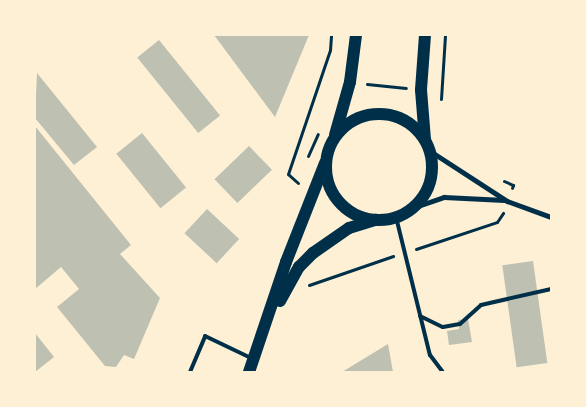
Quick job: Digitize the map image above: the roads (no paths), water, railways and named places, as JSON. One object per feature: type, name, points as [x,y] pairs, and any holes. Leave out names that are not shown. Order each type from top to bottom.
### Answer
[{"type":"main road","points":[[248,372],[269,318],[286,262],[333,141],[350,82],[356,35]]},
{"type":"main road","points":[[269,318],[299,267],[313,253],[349,228],[396,217],[412,208],[430,182],[428,145],[421,90],[425,35]]},
{"type":"main road","points":[[333,141],[343,128],[356,119],[379,114],[402,119],[428,145]]},
{"type":"main road","points":[[327,159],[327,177],[340,200],[361,216],[379,220]]},
{"type":"street","points":[[428,145],[508,201],[551,217]]},
{"type":"street","points":[[412,208],[444,197],[508,201]]},
{"type":"lane","points":[[396,217],[430,355],[443,372]]},
{"type":"lane","points":[[420,316],[443,327],[460,324],[482,305],[551,288]]},
{"type":"lane","points":[[190,372],[205,336],[253,360]]}]
